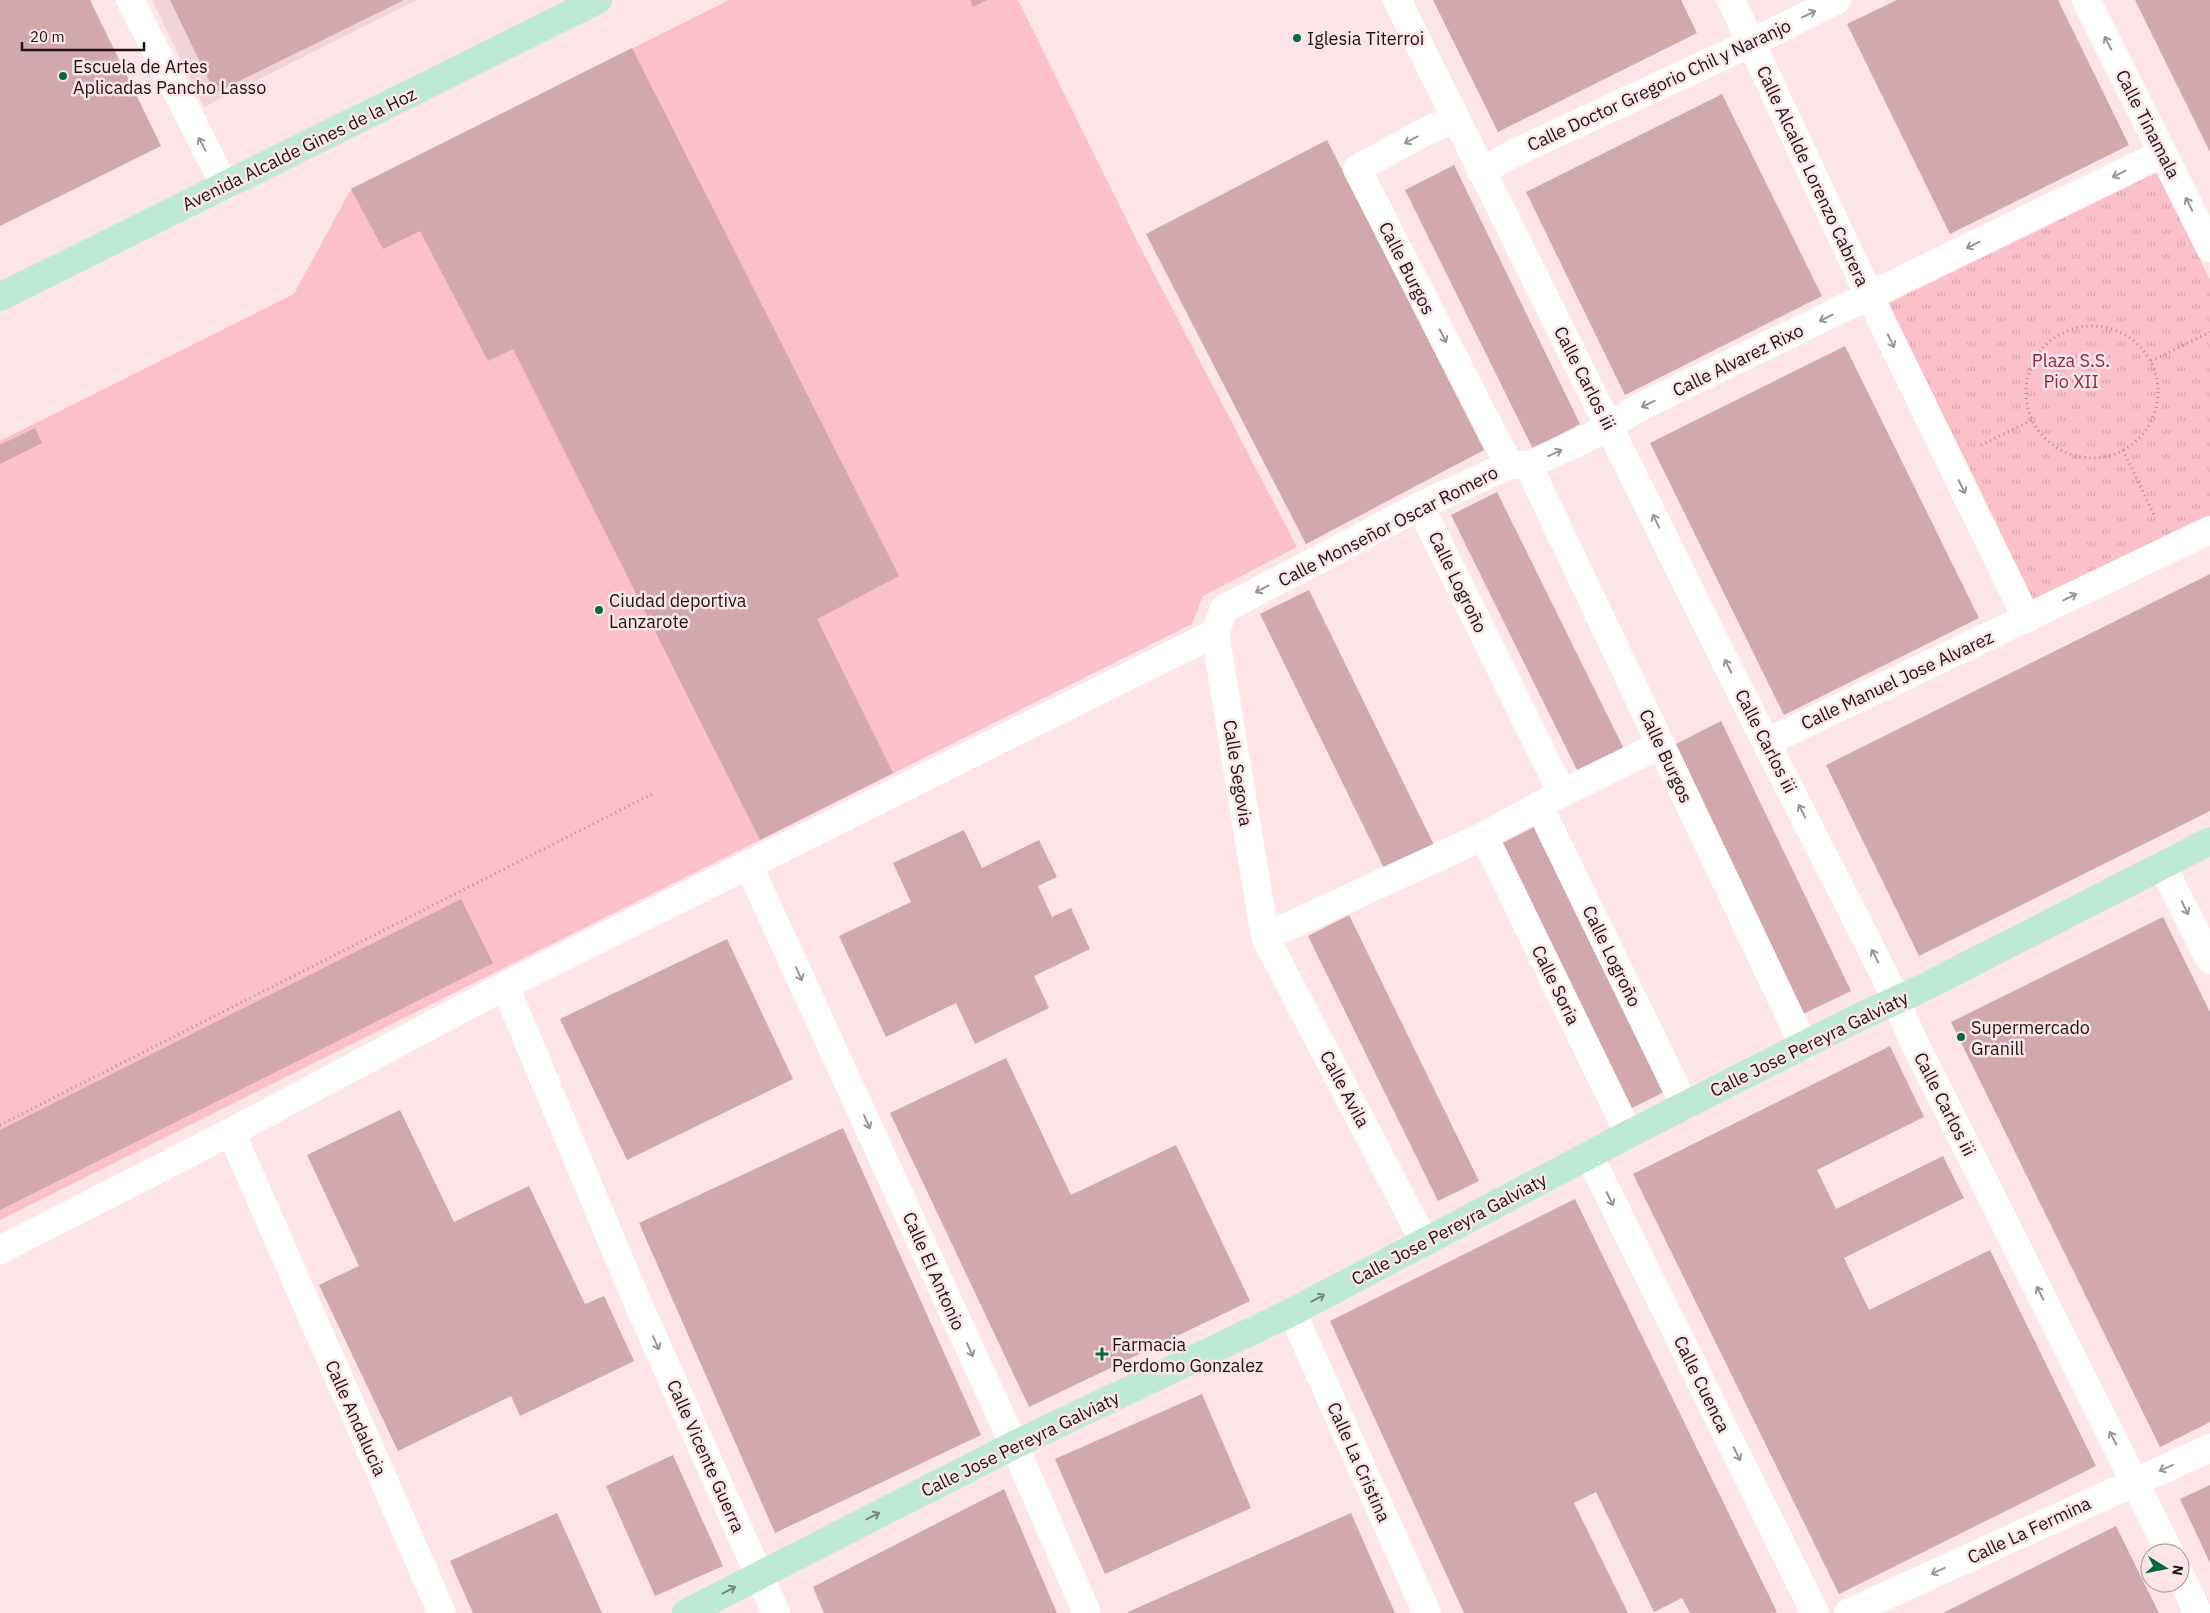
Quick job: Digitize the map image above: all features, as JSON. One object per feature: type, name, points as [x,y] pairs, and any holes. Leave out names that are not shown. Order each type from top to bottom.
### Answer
[{"type":"street","points":[[130,0],[225,186]]},
{"type":"street","name":"Avenida Alcalde Gines de la Hoz","points":[[0,297],[598,0]]},
{"type":"street","name":"Calle Carlos iii","points":[[1397,0],[1608,426],[1886,978],[1894,1000],[2165,1543]]},
{"type":"street","name":"Calle Alcalde Lorenzo Cabrera","points":[[1731,0],[1870,297]]},
{"type":"street","name":"Calle Doctor Gregorio Chil y Naranjo","points":[[1482,172],[1512,154],[1751,43],[1837,0]]},
{"type":"street","name":"Calle Tinamala","points":[[2086,0],[2210,248]]},
{"type":"street","name":"Calle Burgos","points":[[1456,120],[1430,129],[1356,169],[1518,465],[1660,745],[1804,1046]]},
{"type":"street","points":[[2163,153],[1870,297],[2027,619],[2210,530]]},
{"type":"street","name":"Calle Alvarez Rixo","points":[[1608,426],[1640,408],[1870,297]]},
{"type":"street","name":"Calle Monseñor Oscar Romero","points":[[0,1250],[231,1132],[505,986],[748,864],[1220,621],[1420,506],[1590,437],[1608,426]]},
{"type":"street","name":"Calle Logroño","points":[[1420,506],[1562,793]]},
{"type":"street","name":"Calle Manuel Jose Alvarez","points":[[1767,742],[2027,619]]},
{"type":"street","name":"Calle Segovia","points":[[1220,621],[1265,937]]},
{"type":"street","points":[[1265,937],[1484,836],[1562,793],[1660,745]]},
{"type":"street","name":"Calle Logroño","points":[[1539,806],[1685,1106]]},
{"type":"street","name":"Calle Soria","points":[[1484,836],[1629,1134]]},
{"type":"street","name":"Calle Jose Pereyra Galviaty","points":[[686,1613],[1014,1445],[1292,1312],[1629,1134],[1894,1000],[1921,989],[2210,841]]},
{"type":"street","name":"Calle El Antonio","points":[[748,864],[1014,1445],[1088,1613]]},
{"type":"street","points":[[2162,865],[2210,960]]},
{"type":"street","name":"Calle Avila","points":[[1265,937],[1424,1241]]},
{"type":"street","name":"Calle Vicente Guerra","points":[[505,986],[636,1299],[776,1613]]},
{"type":"street","name":"Calle Andalucia","points":[[231,1132],[442,1613]]},
{"type":"street","name":"Calle Cuenca","points":[[1589,1155],[1815,1613]]},
{"type":"street","name":"Calle La Cristina","points":[[1292,1312],[1427,1613]]},
{"type":"street","name":"Calle La Fermina","points":[[1856,1611],[2210,1448]]},
{"type":"street","points":[[2189,1593],[2198,1613]]},
{"type":"path","points":[[2085,325],[2108,326],[2129,335],[2146,350],[2151,361],[2156,371],[2159,394],[2155,415],[2144,433],[2128,448],[2109,457],[2087,458],[2067,454],[2049,443],[2032,420],[2027,406],[2026,384],[2032,364],[2045,345],[2063,331],[2085,325]]},
{"type":"path","points":[[2151,361],[2210,332]]},
{"type":"path","points":[[1950,461],[2032,420]]},
{"type":"path","points":[[2123,450],[2170,548]]},
{"type":"path","points":[[0,1125],[654,793]]},
{"type":"shaded area","points":[[152,0],[416,0],[204,107]]},
{"type":"green space","name":"Ciudad deportiva Lanzarote","points":[[729,0],[1018,0],[1137,241],[1297,547],[1203,596],[1192,624],[0,1220],[0,441],[294,294],[351,189]]},
{"type":"green space","name":"Plaza S.S. Pio XII","points":[[2158,172],[2210,280],[2210,516],[2030,602],[1885,305]]},
{"type":"building","name":"Escuela de Artes Aplicadas Pancho Lasso","points":[[0,0],[90,0],[161,146],[0,226]]},
{"type":"building","points":[[170,0],[404,0],[215,93]]},
{"type":"building","points":[[970,0],[987,0],[973,7]]},
{"type":"building","points":[[1433,0],[1681,0],[1697,33],[1498,132]]},
{"type":"building","points":[[1897,0],[2058,0],[2129,145],[1950,234],[1847,24]]},
{"type":"building","points":[[2135,0],[2210,0],[2210,152]]},
{"type":"building","points":[[632,48],[899,576],[817,619],[893,773],[760,840],[513,349],[488,361],[420,231],[383,249],[351,189]]},
{"type":"building","points":[[1722,94],[1822,296],[1625,395],[1526,192]]},
{"type":"building","points":[[1327,140],[1484,450],[1306,544],[1146,234]]},
{"type":"building","points":[[1454,165],[1580,424],[1533,449],[1405,190]]},
{"type":"building","points":[[1845,346],[1979,618],[1784,715],[1650,443]]},
{"type":"building","points":[[35,428],[42,443],[0,464],[0,445]]},
{"type":"building","points":[[1497,492],[1627,755],[1581,778],[1451,515]]},
{"type":"building","points":[[2210,574],[2210,811],[1919,956],[1826,765]]},
{"type":"building","points":[[1309,590],[1434,845],[1385,870],[1260,614]]},
{"type":"building","points":[[1721,721],[1851,991],[1799,1016],[1670,747]]},
{"type":"building","points":[[1542,823],[1672,1088],[1628,1110],[1497,846]]},
{"type":"building","points":[[964,830],[982,868],[1039,840],[1057,877],[1038,886],[1052,917],[1071,908],[1090,949],[1034,976],[1049,1008],[975,1044],[956,1003],[886,1037],[839,936],[911,902],[893,863]]},
{"type":"building","points":[[461,899],[493,963],[0,1210],[0,1130]]},
{"type":"building","points":[[1349,915],[1479,1181],[1438,1201],[1308,936]]},
{"type":"building","points":[[2163,917],[2210,1012],[2210,1422],[2160,1447],[1951,1022]]},
{"type":"building","points":[[727,939],[793,1079],[627,1160],[560,1019]]},
{"type":"building","points":[[1890,1046],[1924,1117],[1817,1170],[1836,1209],[1943,1156],[1964,1198],[1844,1258],[1869,1310],[1990,1250],[2096,1466],[1839,1594],[1633,1174]]},
{"type":"building","points":[[1006,1058],[1071,1195],[1176,1145],[1250,1301],[1029,1407],[890,1113]]},
{"type":"building","points":[[400,1110],[454,1222],[529,1186],[585,1304],[604,1296],[634,1361],[520,1416],[511,1396],[398,1451],[319,1285],[359,1266],[307,1155]]},
{"type":"building","points":[[843,1128],[981,1435],[775,1533],[639,1223]]},
{"type":"building","points":[[1575,1199],[1777,1612],[1690,1613],[1682,1598],[1654,1612],[1596,1492],[1574,1503],[1628,1613],[1464,1613],[1330,1321]]},
{"type":"building","points":[[1202,1394],[1251,1508],[1105,1574],[1055,1459]]},
{"type":"building","points":[[673,1455],[723,1566],[655,1596],[606,1486]]},
{"type":"building","points":[[2210,1485],[2210,1563],[2180,1499]]},
{"type":"building","points":[[1004,1489],[1057,1613],[824,1613],[813,1587]]},
{"type":"building","points":[[557,1513],[602,1613],[473,1613],[450,1561]]},
{"type":"building","points":[[1351,1513],[1395,1613],[1128,1613],[1128,1612]]},
{"type":"building","points":[[2116,1526],[2140,1575],[2140,1593],[2149,1593],[2159,1613],[1943,1613]]},
{"type":"place","name":"Iglesia Titerroi","points":[[1297,38]]},
{"type":"place","name":"Escuela de Artes Aplicadas Pancho Lasso","points":[[63,76]]},
{"type":"place","name":"Ciudad deportiva Lanzarote","points":[[599,610]]},
{"type":"place","name":"Supermercado Granill","points":[[1961,1037]]},
{"type":"place","name":"Farmacia Perdomo Gonzalez","points":[[1102,1354]]}]
